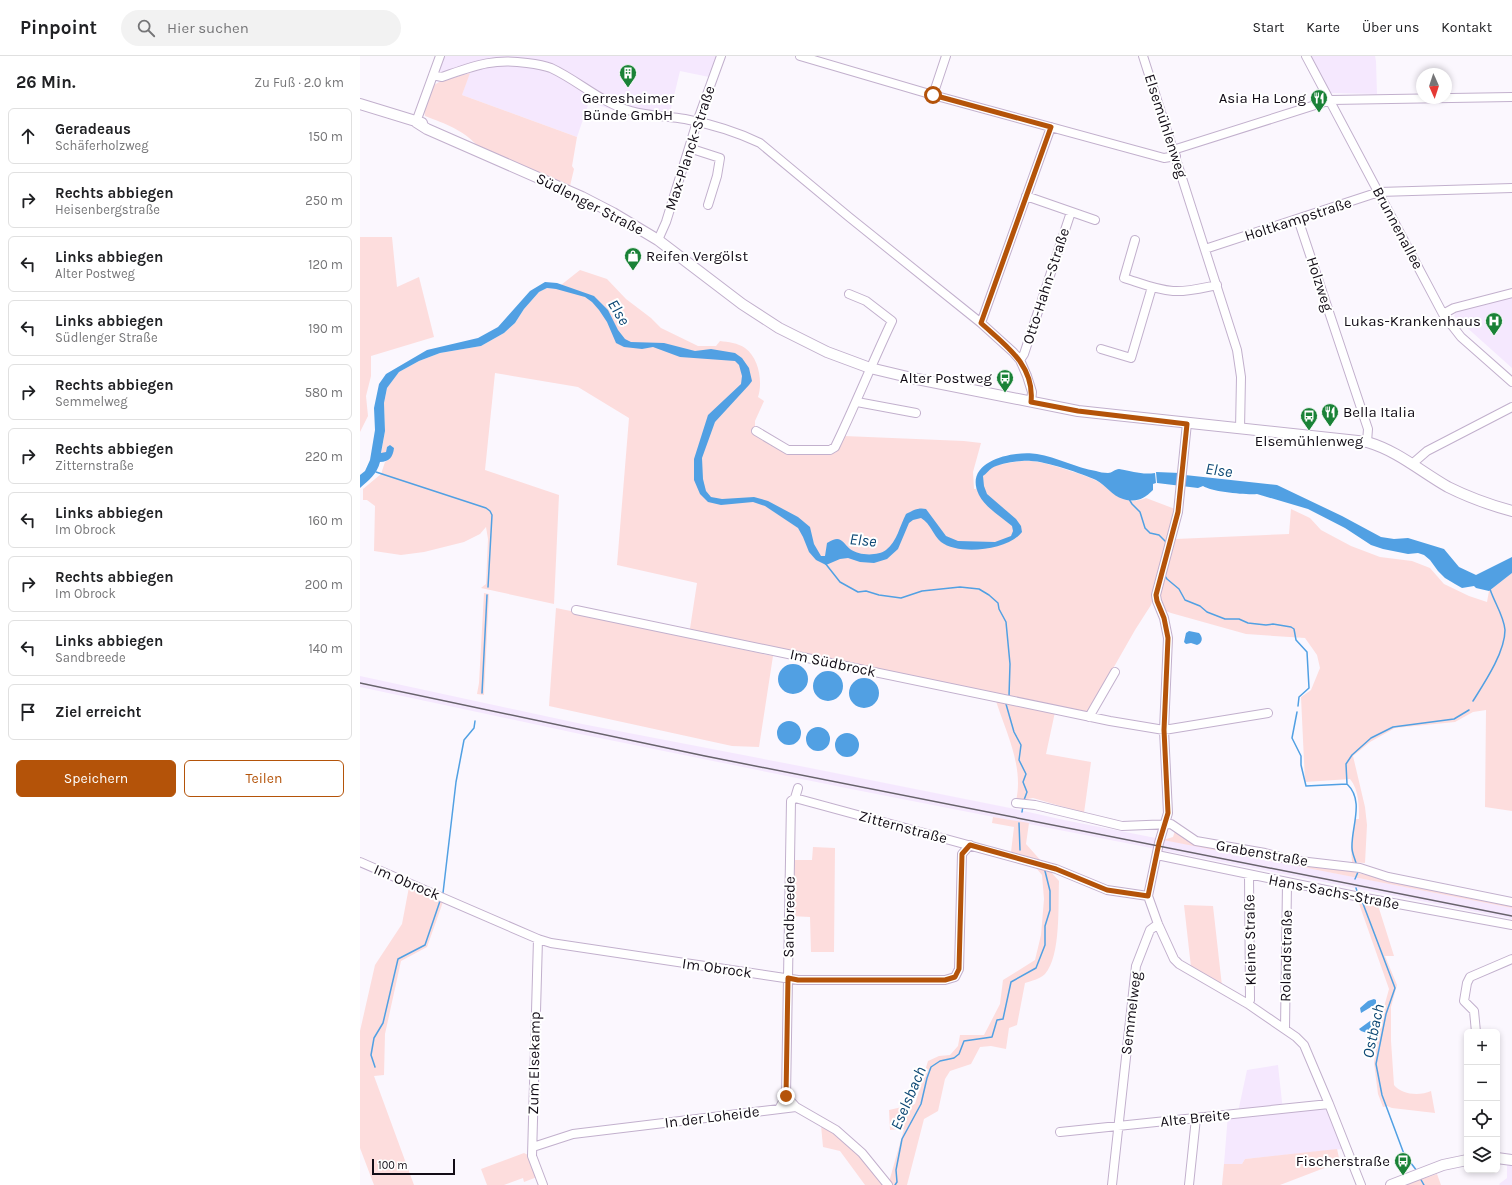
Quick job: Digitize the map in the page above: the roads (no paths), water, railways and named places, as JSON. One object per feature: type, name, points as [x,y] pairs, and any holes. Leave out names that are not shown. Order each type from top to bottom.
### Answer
[{"type":"main road","name":"Südlenger Straße","points":[[360,104],[416,122],[427,129],[582,197],[613,213],[658,240],[742,304],[779,328],[810,345],[870,368],[912,378],[1078,411],[1187,424],[1367,442],[1387,448],[1448,487],[1476,499],[1512,511]]},
{"type":"main road","points":[[1500,1158],[1512,1160]]},
{"type":"main road","points":[[1391,1185],[1443,1166],[1464,1161]]},
{"type":"street","points":[[416,122],[440,56]]},
{"type":"street","name":"Max-Planck-Straße","points":[[658,240],[666,222],[697,122],[721,56]]},
{"type":"street","points":[[800,56],[933,95],[1164,158],[1174,153],[1331,100],[1512,98]]},
{"type":"street","points":[[933,95],[946,56]]},
{"type":"street","name":"Elsemühlenweg","points":[[1143,56],[1217,285],[1240,362],[1240,429]]},
{"type":"street","name":"Brunnenallee","points":[[1306,56],[1331,100],[1443,314],[1461,337],[1512,382]]},
{"type":"street","points":[[433,75],[442,77],[491,62],[506,61],[539,64],[551,68],[610,104],[632,112],[697,122],[717,127],[760,143],[981,323],[1012,352],[1020,360],[1031,386],[1031,402]]},
{"type":"street","points":[[981,323],[1051,127]]},
{"type":"street","points":[[689,148],[720,158],[717,176],[708,205]]},
{"type":"street","name":"Holtkampstraße","points":[[1205,249],[1379,192],[1512,188]]},
{"type":"street","name":"Otto-Hahn-Straße","points":[[1026,196],[1095,220]]},
{"type":"street","name":"Otto-Hahn-Straße","points":[[1020,360],[1024,354],[1071,212]]},
{"type":"street","name":"Holzweg","points":[[1298,219],[1368,429],[1367,442]]},
{"type":"street","points":[[1135,240],[1124,278],[1152,288],[1173,291],[1195,290],[1217,285]]},
{"type":"street","points":[[1102,349],[1131,358],[1152,288]]},
{"type":"street","points":[[1443,314],[1454,308],[1512,293]]},
{"type":"street","points":[[756,431],[788,450],[830,450],[835,447],[857,402],[870,368],[892,321],[866,301],[849,294]]},
{"type":"street","points":[[857,402],[916,413]]},
{"type":"street","points":[[1412,464],[1427,451],[1512,407]]},
{"type":"street","points":[[1187,424],[1178,512],[1156,595],[1164,618],[1168,638],[1164,730],[1168,813],[1148,896],[1158,924],[1174,959],[1179,964],[1248,1004],[1296,1037],[1304,1045],[1361,1185]]},
{"type":"street","name":"Im Südbrock","points":[[576,610],[1089,717],[1164,730],[1268,713]]},
{"type":"street","points":[[1089,717],[1114,672]]},
{"type":"street","name":"Sandbreede","points":[[779,1109],[786,1096],[791,801],[795,798],[798,788]]},
{"type":"street","name":"Zitternstraße","points":[[795,798],[1056,869],[1107,890],[1148,896]]},
{"type":"street","name":"Grabenstraße","points":[[1016,803],[1035,805],[1122,826],[1171,824],[1196,841],[1265,853],[1291,860],[1360,868],[1388,878],[1512,902]]},
{"type":"street","name":"Im Obrock","points":[[360,862],[538,938],[569,946],[798,980],[945,980],[955,977],[959,969],[962,854],[970,845]]},
{"type":"street","name":"Hans-Sachs-Straße","points":[[1157,855],[1287,883],[1512,925]]},
{"type":"street","name":"Kleine Straße","points":[[1248,1004],[1250,1000],[1249,875]]},
{"type":"street","name":"Rolandstraße","points":[[1285,1029],[1287,883]]},
{"type":"street","name":"Semmelweg","points":[[1112,1185],[1136,966],[1150,930],[1158,924]]},
{"type":"street","name":"Zum Elsekamp","points":[[538,938],[532,1156],[543,1185]]},
{"type":"street","points":[[1476,1029],[1474,1011],[1464,1001],[1467,983],[1470,977],[1512,959]]},
{"type":"street","points":[[786,1096],[796,1107],[836,1130],[862,1153],[888,1185]]},
{"type":"street","name":"Alte Breite","points":[[1060,1132],[1329,1104]]},
{"type":"street","name":"In der Loheide","points":[[533,1147],[573,1134],[796,1107]]},
{"type":"street","points":[[1189,1185],[1196,1118]]},
{"type":"water","points":[[545,282],[557,283],[594,296],[608,310],[618,330],[625,339],[631,342],[664,343],[695,351],[711,349],[735,353],[742,358],[749,368],[752,381],[715,422],[702,458],[703,479],[706,491],[711,497],[722,499],[754,497],[768,501],[798,517],[810,527],[814,544],[821,556],[825,556],[827,543],[835,539],[841,540],[850,549],[858,553],[873,554],[883,552],[893,543],[906,514],[920,509],[926,509],[946,536],[958,541],[995,542],[1011,536],[1013,531],[1012,526],[985,504],[979,495],[976,483],[978,474],[984,466],[993,460],[1004,456],[1027,453],[1037,454],[1081,468],[1102,472],[1109,473],[1119,469],[1141,473],[1155,473],[1156,483],[1153,484],[1153,490],[1146,496],[1132,501],[1119,498],[1096,480],[1064,468],[1031,461],[1005,463],[992,468],[983,476],[984,486],[987,494],[1016,519],[1021,526],[1022,532],[1016,538],[995,547],[971,550],[959,549],[941,542],[927,523],[921,518],[913,520],[909,523],[898,549],[887,559],[874,563],[860,562],[848,558],[840,559],[826,565],[816,560],[809,552],[798,528],[765,506],[753,502],[721,505],[708,502],[700,494],[694,480],[694,459],[708,415],[741,384],[742,376],[739,365],[735,361],[680,357],[653,347],[642,349],[624,347],[616,343],[607,322],[592,302],[585,297],[547,288],[539,292],[524,309],[515,323],[504,333],[481,346],[440,353],[419,361],[399,372],[387,388],[384,403],[385,431],[381,453],[386,452],[387,447],[390,445],[394,448],[393,454],[388,460],[380,462],[375,473],[360,488],[360,475],[365,471],[370,460],[375,430],[374,408],[379,384],[386,374],[427,350],[478,338],[498,327],[530,291]]},
{"type":"water","points":[[1156,472],[1180,473],[1185,475],[1277,485],[1342,516],[1381,537],[1394,539],[1408,538],[1444,549],[1459,567],[1476,575],[1512,557],[1512,573],[1489,591],[1476,588],[1474,586],[1462,588],[1445,578],[1424,555],[1418,553],[1408,554],[1371,545],[1345,528],[1308,509],[1257,494],[1221,491],[1203,486],[1198,488],[1157,483]]},
{"type":"water","points":[[1189,631],[1199,633],[1202,640],[1199,644],[1186,644],[1184,642],[1186,633]]},
{"type":"water","points":[[793,664],[804,668],[808,679],[804,690],[793,694],[782,690],[778,679],[782,668]]},
{"type":"water","points":[[828,671],[839,675],[843,686],[839,697],[828,701],[817,697],[813,686],[817,675]]},
{"type":"water","points":[[864,678],[875,682],[879,693],[875,704],[864,708],[853,704],[849,693],[853,682]]},
{"type":"water","points":[[789,721],[794,722],[800,728],[800,738],[794,744],[789,745],[784,744],[778,738],[777,733],[778,728],[784,722]]},
{"type":"water","points":[[818,727],[827,730],[830,739],[827,748],[818,751],[809,748],[806,739],[809,730]]},
{"type":"water","points":[[847,733],[852,734],[858,740],[858,750],[852,756],[847,757],[842,756],[836,750],[835,745],[836,740],[842,734]]},
{"type":"water","points":[[1374,999],[1376,1000],[1376,1004],[1361,1013],[1360,1008],[1368,1001]]},
{"type":"water","points":[[1370,1021],[1377,1024],[1367,1033],[1359,1029]]},
{"type":"waterway","points":[[376,472],[486,508],[490,511],[492,515],[488,587]]},
{"type":"waterway","points":[[1129,499],[1140,512],[1145,528],[1150,533],[1159,535],[1167,543]]},
{"type":"waterway","name":"Eselsbach","points":[[825,563],[840,582],[858,592],[866,591],[879,595],[901,598],[922,591],[960,587],[979,589],[989,595],[998,603],[999,609],[1006,622],[1010,664],[1009,696]]},
{"type":"waterway","points":[[1165,576],[1179,589],[1185,600],[1200,606],[1207,612],[1225,619],[1239,619],[1248,623],[1266,625],[1273,624],[1291,627],[1294,629],[1296,640],[1307,652],[1309,688],[1299,697],[1298,706]]},
{"type":"waterway","name":"Ostbach","points":[[1473,701],[1494,667],[1504,639],[1505,630],[1503,620],[1490,589]]},
{"type":"waterway","points":[[482,693],[487,595]]},
{"type":"waterway","name":"Eselsbach","points":[[1006,704],[1014,732],[1021,745],[1019,760],[1026,774],[1023,782],[1027,792],[1024,800]]},
{"type":"waterway","name":"Ostbach","points":[[1356,863],[1352,848],[1356,806],[1355,798],[1347,784],[1346,764],[1352,755],[1371,738],[1393,727],[1454,719],[1469,710]]},
{"type":"waterway","points":[[1297,712],[1292,738],[1301,756],[1301,765],[1306,786],[1347,784]]},
{"type":"waterway","points":[[443,893],[456,782],[464,740],[474,728],[475,721]]},
{"type":"waterway","name":"Eselsbach","points":[[1022,812],[1023,806]]},
{"type":"waterway","name":"Eselsbach","points":[[1019,823],[1020,850]]},
{"type":"waterway","name":"Eselsbach","points":[[895,1185],[897,1182],[896,1170],[902,1139],[921,1104],[931,1067],[940,1061],[954,1058],[959,1054],[964,1041],[992,1037],[997,1020],[1003,1019],[1011,982],[1036,968],[1045,945],[1045,926],[1050,910],[1050,891],[1045,871]]},
{"type":"waterway","name":"Ostbach","points":[[1355,879],[1358,872]]},
{"type":"waterway","name":"Ostbach","points":[[1356,888],[1358,894]]},
{"type":"waterway","points":[[375,1067],[371,1055],[374,1038],[383,1023],[398,959],[425,945],[440,901]]},
{"type":"waterway","name":"Ostbach","points":[[1362,901],[1395,988],[1386,1014],[1376,1064],[1382,1095],[1404,1154],[1417,1171]]},
{"type":"waterway","name":"Ostbach","points":[[1420,1178],[1424,1185]]},
{"type":"railway","points":[[360,683],[705,756],[1512,916]]},
{"type":"place","name":"Gerresheimer Bünde GmbH","points":[[628,88]]},
{"type":"place","name":"Asia Ha Long","points":[[1319,113]]},
{"type":"place","name":"Reifen Vergölst","points":[[633,271]]},
{"type":"place","name":"Lukas-Krankenhaus","points":[[1494,336]]},
{"type":"place","name":"Alter Postweg","points":[[1005,393]]},
{"type":"place","name":"Bella Italia","points":[[1330,427]]},
{"type":"place","name":"Elsemühlenweg","points":[[1309,431]]},
{"type":"place","name":"Fischerstraße","points":[[1403,1176]]},
{"type":"water label","name":"Else","points":[[619,312]]},
{"type":"water label","name":"Else","points":[[1219,470]]},
{"type":"water label","name":"Else","points":[[863,540]]}]
